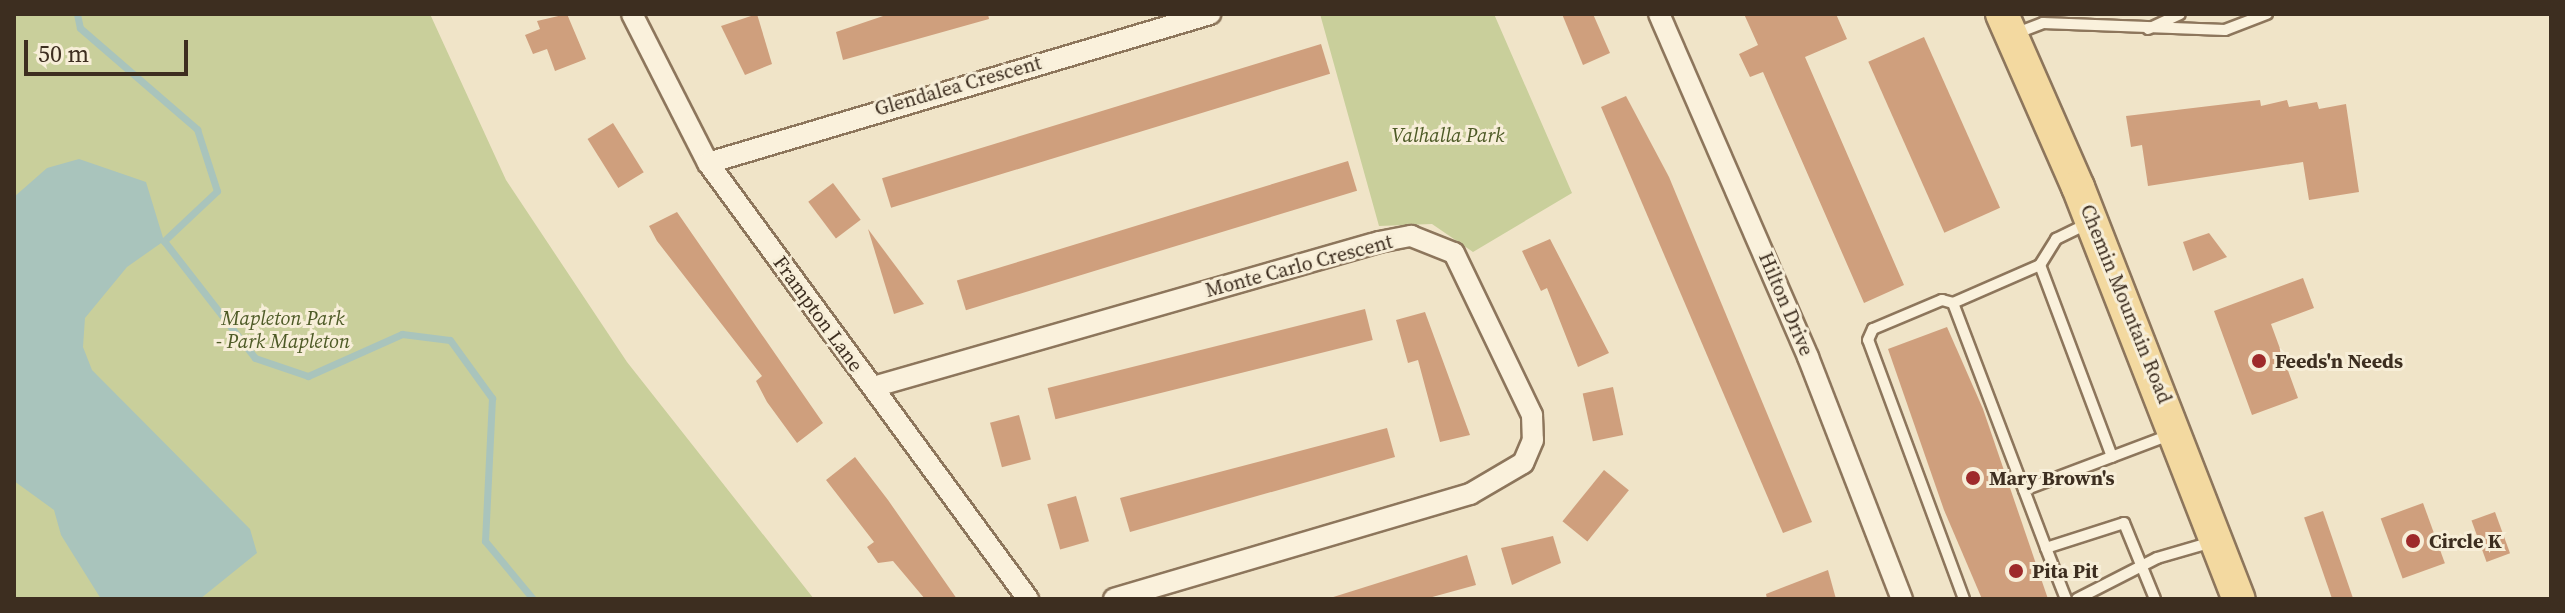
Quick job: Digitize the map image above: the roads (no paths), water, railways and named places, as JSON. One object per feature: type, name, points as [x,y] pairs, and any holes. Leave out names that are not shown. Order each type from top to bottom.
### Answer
[{"type":"main road","name":"Chemin Mountain Road","points":[[2006,24],[2093,222],[2177,432],[2239,599]]},
{"type":"street","name":"Frampton Lane","points":[[632,14],[708,163],[1028,599]]},
{"type":"street","name":"Glendalea Crescent","points":[[708,163],[1210,14]]},
{"type":"street","name":"Hilton Drive","points":[[1659,14],[1808,357],[1902,599]]},
{"type":"street","name":"Monte Carlo Crescent","points":[[873,387],[1379,242],[1411,236],[1454,253],[1532,415],[1533,440],[1523,463],[1470,494],[1114,599]]},
{"type":"lane","points":[[2143,31],[2180,14]]},
{"type":"lane","points":[[2006,24],[2077,19],[2143,31],[2225,30],[2267,14]]},
{"type":"lane","points":[[1964,599],[1868,340],[1873,329],[1937,302],[1953,303],[2040,265],[2056,239],[2093,222]]},
{"type":"lane","points":[[2040,265],[2112,457]]},
{"type":"lane","points":[[1953,303],[2066,599]]},
{"type":"lane","points":[[2024,490],[2177,432]]},
{"type":"lane","points":[[2046,548],[2124,523],[2155,599]]},
{"type":"lane","points":[[2077,599],[2144,571],[2157,558],[2217,540]]},
{"type":"water","points":[[79,159],[146,182],[164,241],[127,267],[85,318],[83,347],[92,370],[250,529],[257,553],[200,599],[101,599],[61,535],[54,510],[14,481],[14,197],[47,168]]},
{"type":"waterway","points":[[77,14],[80,28],[197,129],[217,191],[164,241],[255,358],[308,376],[402,334],[450,340],[492,398],[485,541],[533,599]]},
{"type":"place","name":"Feeds'n Needs","points":[[2259,361]]},
{"type":"place","name":"Mary Brown's","points":[[1973,478]]},
{"type":"place","name":"Circle K","points":[[2413,541]]},
{"type":"place","name":"Pita Pit","points":[[2016,571]]},
{"type":"park label","name":"Valhalla Park","points":[[1448,135]]},
{"type":"park label","name":"Mapleton Park - Park Mapleton","points":[[283,330]]}]
